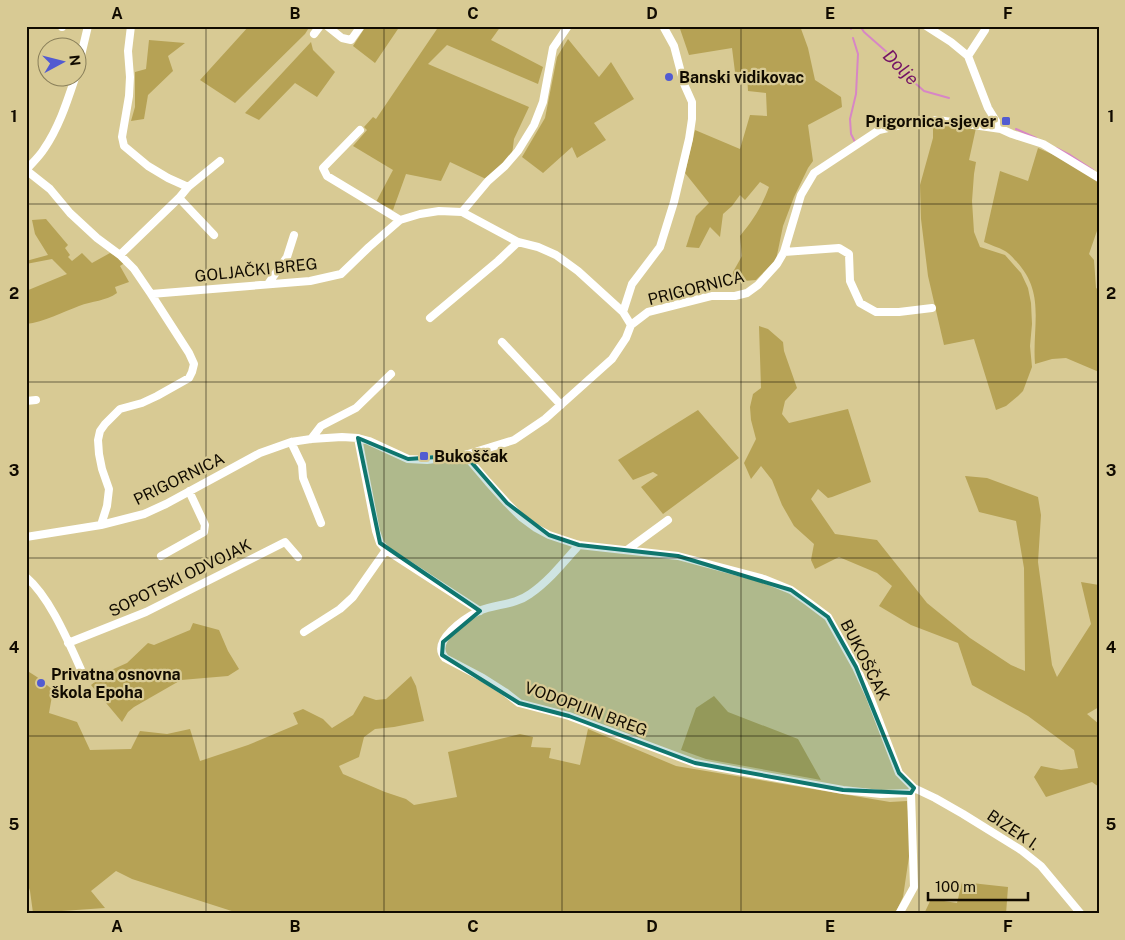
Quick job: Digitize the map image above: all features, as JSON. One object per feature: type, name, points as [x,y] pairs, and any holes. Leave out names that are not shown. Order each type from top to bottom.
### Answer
[{"type":"street","points":[[131,26],[128,51],[129,96],[122,137],[124,146],[148,166],[188,187]]},
{"type":"street","points":[[314,34],[320,26]]},
{"type":"street","points":[[327,26],[342,38],[351,40],[361,26]]},
{"type":"street","points":[[462,212],[488,181],[506,166],[534,125],[543,102],[553,48],[568,26]]},
{"type":"street","points":[[623,312],[632,284],[660,247],[674,202],[692,119],[692,102],[684,84],[674,46],[663,26]]},
{"type":"street","points":[[926,26],[951,42],[968,56],[988,108],[1001,128]]},
{"type":"street","points":[[968,56],[986,26]]},
{"type":"street","points":[[72,88],[64,111],[44,150],[26,170],[50,189],[97,238],[120,255],[134,269],[189,353],[194,364],[189,378],[157,396],[120,409],[104,424],[98,440],[99,454],[109,489],[107,506],[101,525]]},
{"type":"street","name":"PRIGORNICA","points":[[26,537],[101,525],[144,514],[260,453],[291,442],[342,437],[358,438],[408,459],[426,460],[466,455],[514,440],[545,419],[612,359],[626,338],[631,325],[648,312],[711,296],[735,296],[747,293],[758,285],[777,264],[784,252],[801,195],[814,173],[879,130],[914,122],[938,120],[1001,128],[1012,134],[1043,144],[1099,178]]},
{"type":"street","points":[[360,130],[323,168],[327,176],[400,220]]},
{"type":"street","points":[[120,255],[188,187],[220,161]]},
{"type":"street","points":[[179,198],[214,235]]},
{"type":"street","name":"GOLJAČKI BREG","points":[[151,294],[310,281],[341,274],[400,220],[439,211],[462,212],[518,242],[538,247],[556,255],[578,271],[623,312],[631,325]]},
{"type":"street","points":[[268,284],[287,257],[294,235]]},
{"type":"street","points":[[430,318],[518,242]]},
{"type":"street","points":[[784,252],[839,248],[849,254],[850,281],[860,302],[876,312],[899,312],[932,308]]},
{"type":"street","points":[[502,342],[560,405]]},
{"type":"street","points":[[311,439],[321,426],[356,408],[391,374]]},
{"type":"street","points":[[26,400],[36,400]]},
{"type":"street","points":[[358,438],[376,531],[380,542],[386,550],[480,611]]},
{"type":"street","points":[[291,442],[302,465],[304,478],[321,523]]},
{"type":"street","name":"BUKOŠČAK","points":[[466,455],[521,517],[549,535],[579,545],[678,556],[764,579],[791,590],[828,617],[856,667],[899,773],[913,791]]},
{"type":"street","points":[[161,556],[204,532],[205,524],[189,491]]},
{"type":"street","points":[[627,550],[668,520]]},
{"type":"street","name":"SOPOTSKI ODVOJAK","points":[[68,643],[146,612],[284,542],[298,557]]},
{"type":"street","name":"VODOPIJIN BREG","points":[[579,545],[552,575],[521,600],[480,611],[460,624],[447,636],[441,647],[441,652],[445,658],[491,683],[519,703],[569,716],[694,763],[842,790],[881,794],[913,791]]},
{"type":"street","points":[[304,632],[340,609],[353,597],[386,550]]},
{"type":"street","points":[[26,577],[43,596],[84,676]]},
{"type":"street","points":[[899,914],[914,887],[913,791]]},
{"type":"street","name":"BIZEK I.","points":[[913,791],[935,798],[1021,850],[1041,866],[1082,914]]},
{"type":"highlighted area","points":[[358,438],[408,459],[465,455],[507,503],[549,535],[579,545],[678,556],[791,590],[828,617],[856,667],[899,773],[914,788],[911,793],[843,790],[695,763],[569,716],[519,703],[442,655],[443,642],[480,611],[380,543]]},
{"type":"shaded area","points":[[249,26],[310,26],[305,34],[235,103],[200,80]]},
{"type":"shaded area","points":[[366,26],[400,26],[375,63],[353,46]]},
{"type":"shaded area","points":[[439,26],[501,26],[491,40],[543,67],[538,84],[447,45],[428,64],[529,107],[514,139],[512,155],[486,179],[450,162],[441,181],[406,174],[393,210],[376,202],[393,170],[353,146],[367,130],[364,127],[373,117],[376,119]]},
{"type":"shaded area","points":[[679,26],[800,26],[808,48],[815,80],[841,97],[842,107],[808,125],[813,161],[794,197],[783,226],[776,260],[756,280],[732,282],[733,272],[742,256],[740,236],[757,213],[769,187],[760,182],[745,200],[740,195],[723,214],[720,237],[710,227],[699,248],[686,247],[696,216],[709,203],[685,173],[695,130],[740,149],[750,115],[767,116],[766,93],[748,91],[747,74],[735,72],[732,48],[689,55]]},
{"type":"shaded area","points":[[568,39],[599,77],[611,62],[634,99],[594,123],[606,140],[577,158],[572,147],[543,173],[522,157],[545,118],[557,57]]},
{"type":"shaded area","points":[[149,40],[185,43],[168,56],[173,71],[148,95],[144,119],[131,121],[135,107],[135,72],[146,69]]},
{"type":"shaded area","points":[[311,42],[313,50],[335,72],[317,97],[295,83],[259,120],[245,113]]},
{"type":"shaded area","points":[[933,122],[976,128],[969,160],[976,162],[972,201],[974,232],[980,247],[1005,255],[1021,273],[1028,288],[1031,303],[1030,346],[1032,367],[1023,391],[1006,406],[996,410],[974,339],[944,345],[928,276],[921,219],[920,185],[933,138]]},
{"type":"shaded area","points":[[1038,148],[1061,158],[1099,182],[1099,225],[1089,254],[1094,260],[1096,288],[1099,290],[1099,372],[1066,358],[1052,359],[1035,364],[1036,310],[1031,285],[1025,273],[1009,254],[984,242],[1000,171],[1028,181]]},
{"type":"shaded area","points":[[46,219],[68,245],[65,248],[70,255],[68,257],[72,261],[82,253],[92,263],[110,253],[126,262],[120,266],[129,282],[115,287],[117,293],[108,298],[26,324],[26,291],[67,274],[52,259],[26,264],[26,261],[48,255],[35,234],[32,220]]},
{"type":"shaded area","points":[[759,326],[768,329],[783,342],[784,351],[797,388],[785,401],[782,414],[789,423],[848,409],[871,482],[828,498],[818,489],[811,499],[835,534],[877,540],[927,603],[970,638],[1011,665],[1025,671],[1024,568],[1016,521],[979,512],[965,476],[987,478],[1038,497],[1041,515],[1038,562],[1052,665],[1057,677],[1091,624],[1081,582],[1099,585],[1099,707],[1087,714],[1099,724],[1099,787],[1092,782],[1046,797],[1034,777],[1041,766],[1061,770],[1078,768],[1074,750],[1028,716],[972,685],[958,643],[911,625],[879,606],[892,586],[877,573],[839,557],[815,569],[811,560],[814,544],[794,526],[782,505],[772,480],[761,466],[751,479],[744,463],[756,439],[750,407],[753,394],[761,388]]},
{"type":"shaded area","points":[[698,410],[739,458],[663,514],[641,487],[658,475],[653,472],[633,480],[618,460]]},
{"type":"shaded area","points":[[193,623],[219,630],[228,651],[239,669],[228,676],[181,680],[134,707],[128,712],[122,722],[91,685],[109,671],[127,663],[148,643],[154,645],[190,630]]},
{"type":"shaded area","points":[[26,670],[53,690],[49,713],[77,722],[90,750],[131,749],[140,731],[167,734],[190,729],[200,761],[248,745],[298,724],[293,713],[303,709],[323,719],[332,728],[353,715],[364,696],[376,700],[386,699],[411,676],[416,686],[424,721],[375,729],[364,737],[359,757],[339,766],[343,774],[406,799],[414,805],[457,797],[448,752],[520,734],[533,737],[531,747],[551,748],[549,758],[580,765],[588,729],[676,766],[890,802],[907,801],[911,843],[903,897],[895,914],[241,914],[132,879],[116,871],[91,891],[105,908],[33,913],[26,879]]},
{"type":"shaded area","points":[[714,696],[728,712],[798,739],[821,780],[706,759],[681,750],[696,708]]},
{"type":"shaded area","points":[[962,882],[1008,887],[1006,914],[924,914],[931,899],[957,903]]},
{"type":"waterway","name":"Dolje","points":[[860,26],[864,32],[889,54],[906,75],[924,91],[949,98]]},
{"type":"waterway","points":[[853,38],[858,54],[856,94],[850,119],[851,134],[855,142]]},
{"type":"waterway","name":"Dolje","points":[[1016,129],[1036,138]]},
{"type":"waterway","name":"Dolje","points":[[1056,148],[1093,170]]},
{"type":"place","name":"Banski vidikovac","points":[[669,77]]},
{"type":"place","name":"Prigornica-sjever","points":[[1006,121]]},
{"type":"place","name":"Bukoščak","points":[[424,456]]},
{"type":"place","name":"Privatna osnovna škola Epoha","points":[[41,683]]}]
